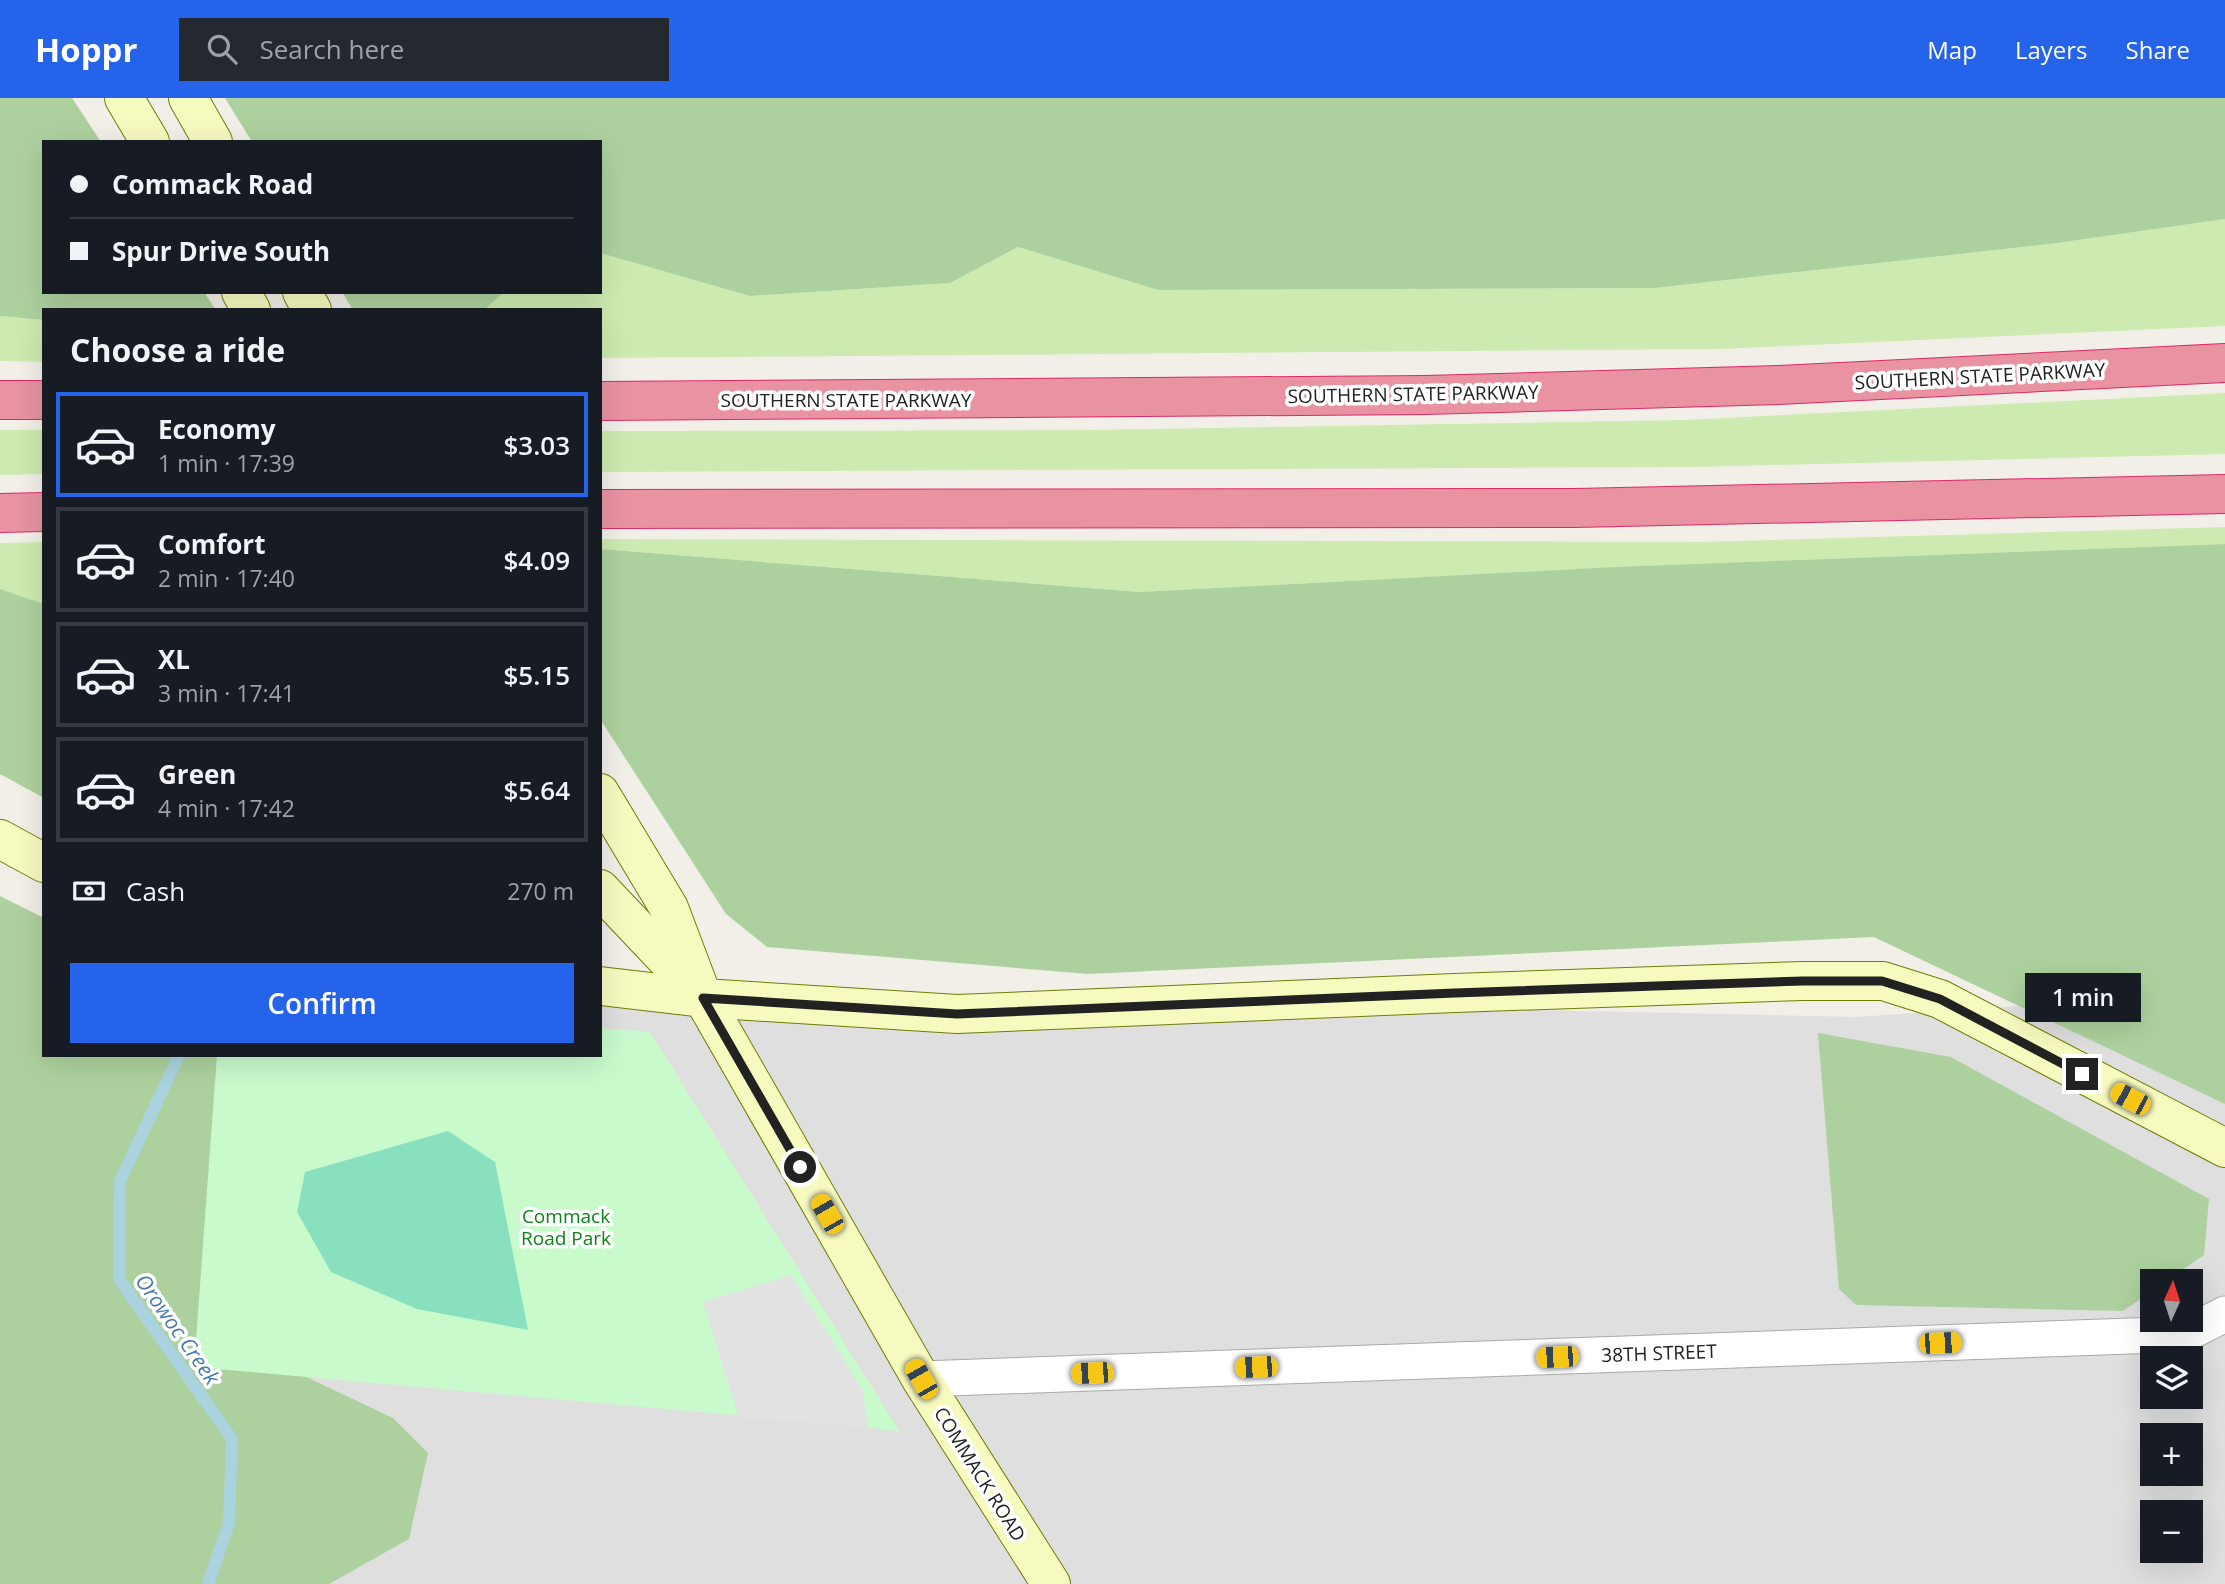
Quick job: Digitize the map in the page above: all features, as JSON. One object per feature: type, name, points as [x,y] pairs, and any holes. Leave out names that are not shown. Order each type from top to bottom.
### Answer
[{"type":"highway","name":"SOUTHERN STATE PARKWAY","points":[[602,401],[1425,395],[1793,384],[2225,363]]},
{"type":"highway","points":[[0,400],[42,400]]},
{"type":"highway","points":[[602,509],[1575,508],[2225,494]]},
{"type":"highway","points":[[0,513],[42,512]]},
{"type":"street","points":[[124,98],[149,140]]},
{"type":"street","points":[[188,98],[212,140]]},
{"type":"street","name":"COMMACK ROAD","points":[[602,796],[669,908],[703,998],[921,1379],[1051,1584]]},
{"type":"street","points":[[0,839],[42,862]]},
{"type":"street","name":"COMMACK ROAD","points":[[602,891],[703,998]]},
{"type":"street","points":[[602,986],[703,998],[957,1014],[1455,993],[1803,981],[1882,981],[1940,999],[2225,1148]]},
{"type":"street","name":"38TH STREET","points":[[921,1379],[2186,1334],[2225,1314]]},
{"type":"shaded area","points":[[602,990],[1857,1017],[2225,992],[2225,1584],[145,1584],[164,1057],[602,1057]]},
{"type":"shaded area","points":[[791,1275],[863,1391],[868,1427],[739,1418],[703,1302]]},
{"type":"green space","points":[[0,98],[72,98],[100,140],[42,140],[42,294],[205,294],[215,308],[42,308],[42,320],[0,316]]},
{"type":"green space","points":[[225,98],[2225,98],[2225,219],[2050,244],[1655,288],[1158,290],[1018,247],[950,283],[750,296],[602,254],[602,140],[251,140]]},
{"type":"green space","points":[[2225,219],[2225,326],[1721,349],[602,358],[602,308],[480,308],[497,294],[602,294],[602,254],[750,296],[950,283],[1018,247],[1158,290],[1655,288],[2050,244]]},
{"type":"green space","points":[[343,294],[502,294],[486,308],[352,308]]},
{"type":"green space","points":[[0,316],[42,320],[42,362],[0,361]]},
{"type":"green space","points":[[2225,393],[2225,454],[1693,467],[602,472],[602,431],[1093,430],[1684,420]]},
{"type":"green space","points":[[0,430],[42,430],[42,474],[0,475]]},
{"type":"green space","points":[[2225,527],[2225,544],[1613,567],[1140,592],[602,549],[602,539],[1702,542]]},
{"type":"green space","points":[[42,542],[42,603],[0,589],[0,543]]},
{"type":"green space","points":[[2225,544],[2225,1104],[1874,937],[1088,974],[767,947],[726,914],[602,722],[602,549],[1140,592],[1613,567]]},
{"type":"green space","points":[[0,589],[42,603],[42,797],[0,774]]},
{"type":"green space","points":[[0,896],[42,917],[42,1057],[418,1057],[243,1347],[393,1418],[428,1453],[409,1539],[329,1584],[0,1584]]},
{"type":"green space","name":"Commack Road Park","points":[[602,1028],[650,1032],[900,1432],[868,1427],[194,1367],[217,1057],[602,1057]]},
{"type":"green space","points":[[1818,1033],[1951,1057],[2209,1199],[2204,1255],[2184,1269],[2140,1269],[2140,1299],[2123,1311],[1856,1305],[1839,1289]]},
{"type":"green space","points":[[448,1131],[495,1162],[528,1330],[417,1309],[331,1272],[297,1212],[305,1172]]},
{"type":"waterway","name":"Orowoc Creek","points":[[178,1057],[120,1181],[119,1279],[232,1439],[229,1523],[208,1584]]},
{"type":"route","points":[[800,1167],[703,998],[957,1014],[1455,993],[1803,981],[1882,981],[1940,999],[2082,1074]]}]
